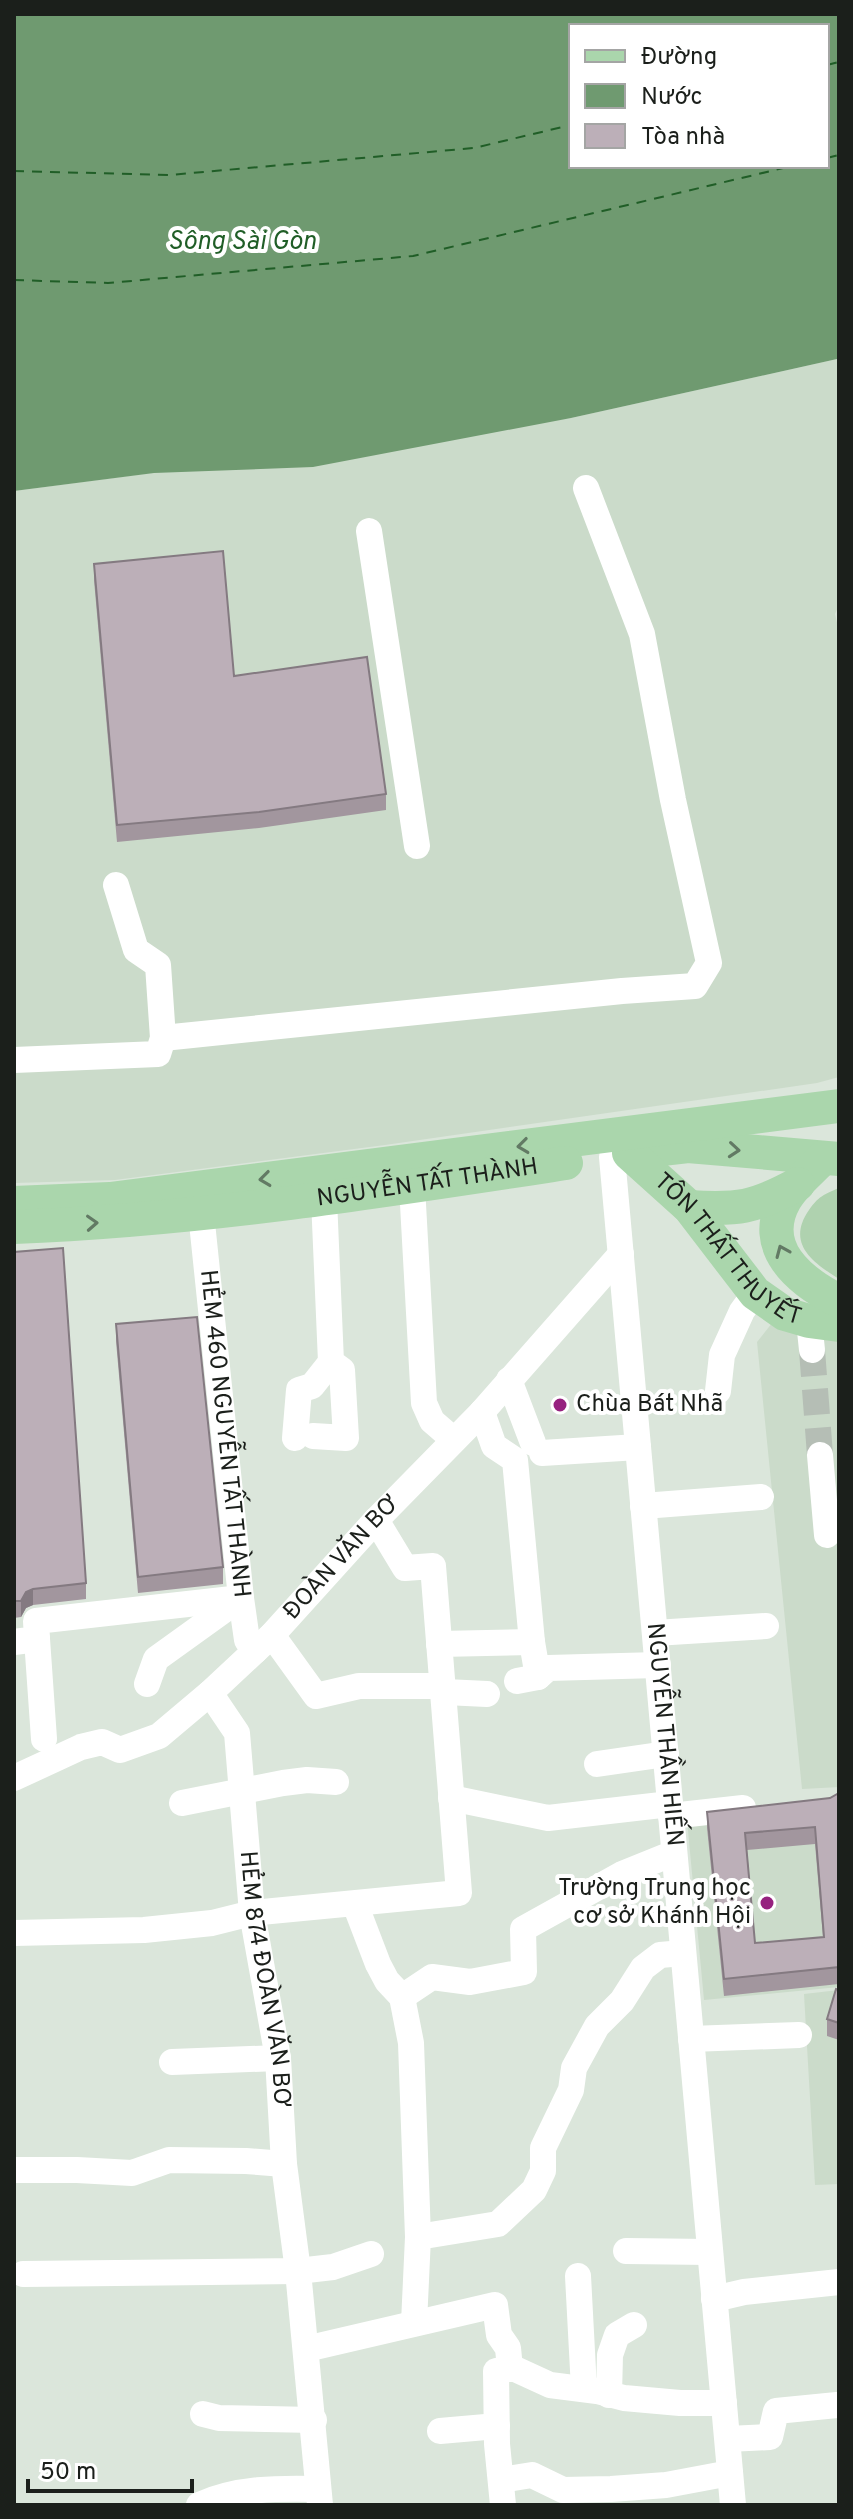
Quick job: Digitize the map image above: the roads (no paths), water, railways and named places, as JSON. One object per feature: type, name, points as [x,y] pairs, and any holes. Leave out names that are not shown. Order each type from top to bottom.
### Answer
[{"type":"main road","name":"NGUYỄN TẤT THÀNH","points":[[14,1203],[110,1199],[839,1106]]},
{"type":"main road","name":"NGUYỄN TẤT THÀNH","points":[[711,1122],[834,1151]]},
{"type":"main road","name":"NGUYỄN TẤT THÀNH","points":[[14,1227],[201,1213],[324,1199],[688,1146],[834,1151]]},
{"type":"main road","points":[[834,1151],[786,1198],[775,1234],[787,1264],[839,1301]]},
{"type":"main road","name":"TÔN THẤT THUYẾT","points":[[620,1155],[689,1207],[755,1293],[785,1314],[820,1332]]},
{"type":"main road","points":[[689,1207],[744,1208],[798,1184]]},
{"type":"street","points":[[163,1038],[695,986],[709,963],[673,800],[642,634],[586,488]]},
{"type":"street","points":[[369,531],[417,846]]},
{"type":"street","points":[[14,1060],[158,1054],[163,1038],[158,965],[136,950],[116,885]]},
{"type":"street","name":"NGUYỄN THẦN HIẾN","points":[[620,1155],[621,1254],[733,2505]]},
{"type":"street","points":[[412,1186],[424,1403],[432,1421],[454,1440]]},
{"type":"street","points":[[324,1199],[331,1362],[312,1386],[299,1390],[304,1437],[346,1438],[342,1370],[331,1362]]},
{"type":"street","name":"HẺM 460 NGUYỄN TẤT THÀNH","points":[[201,1213],[247,1640],[263,1643],[316,1696],[359,1686],[434,1686],[442,1690]]},
{"type":"street","name":"ĐOÀN VĂN BƠ","points":[[14,1778],[81,1747],[102,1742],[120,1750],[159,1736],[210,1693],[263,1643],[376,1520],[482,1412],[621,1254]]},
{"type":"street","points":[[718,1391],[722,1355],[742,1311],[755,1293]]},
{"type":"street","points":[[509,1380],[538,1448],[638,1447]]},
{"type":"street","points":[[482,1412],[494,1446],[515,1460],[532,1642],[528,1679],[548,1668],[658,1665]]},
{"type":"street","points":[[820,1455],[827,1535]]},
{"type":"street","points":[[643,1506],[761,1497]]},
{"type":"street","points":[[14,1933],[144,1930],[212,1923],[252,1913],[459,1893],[433,1566],[405,1568],[376,1520]]},
{"type":"street","points":[[44,1739],[25,1640],[36,1621],[241,1598]]},
{"type":"street","points":[[147,1684],[156,1659],[241,1598]]},
{"type":"street","points":[[655,1633],[766,1626]]},
{"type":"street","points":[[439,1644],[532,1642]]},
{"type":"street","points":[[442,1690],[487,1694]]},
{"type":"street","name":"HẺM 874 ĐOÀN VĂN BƠ","points":[[210,1693],[237,1733],[252,1913],[278,2058],[284,2164],[314,2420],[319,2497]]},
{"type":"street","points":[[597,1764],[666,1754]]},
{"type":"street","points":[[182,1803],[307,1780],[336,1782]]},
{"type":"street","points":[[451,1798],[548,1818],[765,1806]]},
{"type":"street","points":[[402,1997],[432,1977],[470,1982],[524,1972],[523,1929],[622,1874],[674,1853]]},
{"type":"street","points":[[355,1904],[378,1964],[387,1981],[402,1997],[411,2043],[418,2237],[414,2323]]},
{"type":"street","points":[[418,2237],[498,2224],[534,2190],[543,2171],[543,2148],[571,2090],[574,2068],[597,2026],[622,2001],[643,1968],[660,1955],[683,1953]]},
{"type":"street","points":[[691,2039],[799,2035]]},
{"type":"street","points":[[172,2062],[278,2058]]},
{"type":"street","points":[[14,2170],[132,2173],[169,2160],[284,2164]]},
{"type":"street","points":[[626,2251],[710,2252]]},
{"type":"street","points":[[23,2274],[298,2271],[333,2267],[371,2254]]},
{"type":"street","points":[[578,2276],[614,2402]]},
{"type":"street","points":[[714,2299],[744,2292],[839,2282]]},
{"type":"street","points":[[306,2349],[495,2305],[499,2335],[508,2348],[510,2369]]},
{"type":"street","points":[[614,2402],[610,2355],[617,2335],[634,2325]]},
{"type":"street","points":[[724,2403],[614,2402],[550,2385],[510,2369],[496,2371],[502,2492],[532,2475],[563,2490],[666,2485],[730,2473]]},
{"type":"street","points":[[728,2439],[770,2437],[776,2411],[837,2405]]},
{"type":"street","points":[[203,2414],[245,2420],[314,2420]]},
{"type":"street","points":[[440,2431],[497,2426]]},
{"type":"street","points":[[199,2505],[266,2488],[319,2497]]},
{"type":"water","name":"Sông Sài Gòn","points":[[14,14],[839,14],[839,364],[837,359],[571,418],[313,467],[154,473],[14,491]]},
{"type":"tunnel","points":[[812,1350],[820,1455]]},
{"type":"place","name":"Chùa Bát Nhã","points":[[560,1405]]},
{"type":"place","name":"Trường Trung học cơ sở Khánh Hội","points":[[767,1903]]}]
